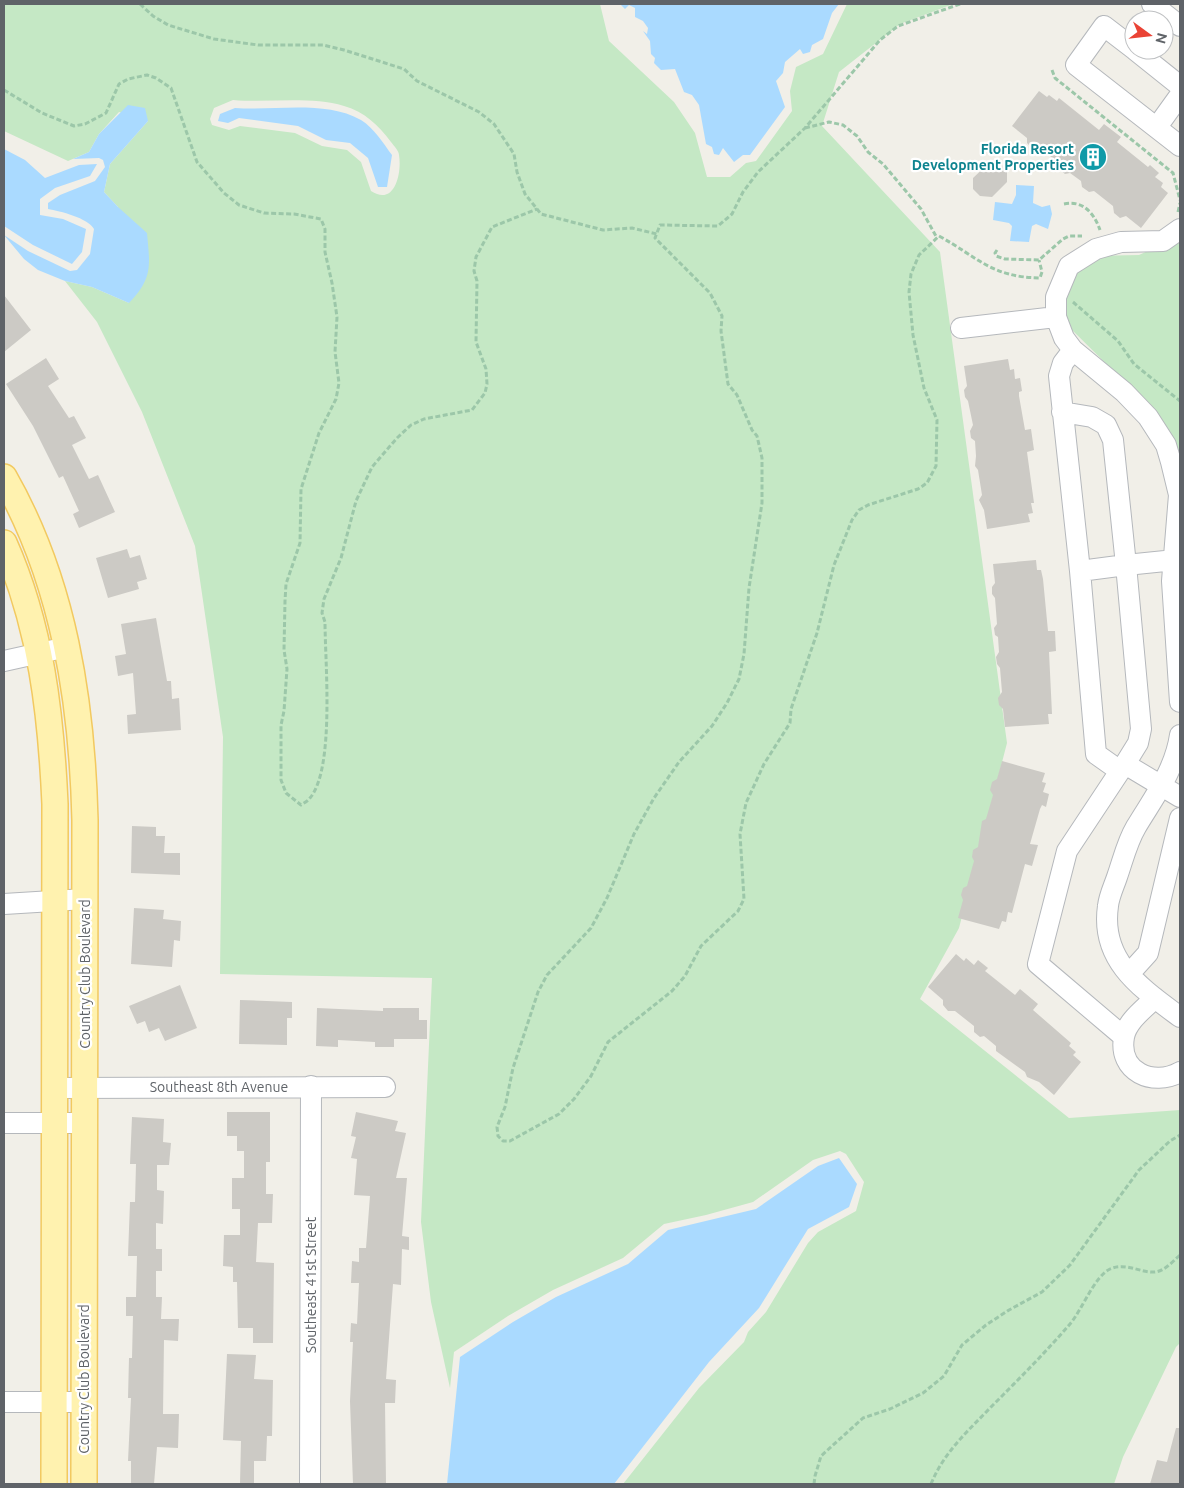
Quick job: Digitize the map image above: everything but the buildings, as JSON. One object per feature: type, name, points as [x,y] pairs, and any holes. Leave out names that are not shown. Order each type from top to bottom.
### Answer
[{"type":"main road","name":"Country Club Boulevard","points":[[4,477],[19,505],[45,567],[67,647],[79,718],[82,759],[85,899],[84,1484]]},
{"type":"main road","points":[[4,542],[24,595],[40,654],[52,744],[55,900],[53,1088],[54,1484]]},
{"type":"street","points":[[1152,4],[1180,26]]},
{"type":"street","points":[[1124,42],[1104,26],[1076,65],[1180,146]]},
{"type":"street","points":[[1147,60],[1180,86]]},
{"type":"street","points":[[1157,127],[1180,95]]},
{"type":"street","points":[[1180,229],[1163,241],[1121,242],[1096,249],[1070,266],[1056,297],[1056,318],[1064,338],[1073,350],[1137,405],[1166,445],[1179,495],[1173,595],[1180,702]]},
{"type":"street","points":[[961,328],[1056,318]]},
{"type":"street","points":[[1073,350],[1063,363],[1059,376],[1080,571],[1096,754],[1162,786],[1180,797]]},
{"type":"street","points":[[1062,412],[1092,418],[1106,425],[1113,440],[1141,728],[1138,743],[1123,768],[1067,851],[1038,964],[1124,1037]]},
{"type":"street","points":[[1080,571],[1175,560]]},
{"type":"street","points":[[4,661],[67,647]]},
{"type":"street","points":[[1180,735],[1178,753],[1162,786],[1135,830],[1108,905],[1107,938],[1117,959],[1129,974],[1155,998],[1180,1017]]},
{"type":"street","points":[[1129,974],[1148,953],[1180,818]]},
{"type":"street","points":[[4,904],[85,899]]},
{"type":"street","points":[[1155,998],[1134,1020],[1124,1037],[1126,1056],[1136,1071],[1146,1077],[1158,1080],[1170,1078],[1180,1072]]},
{"type":"street","name":"Southeast 41st Street","points":[[310,1484],[311,1086]]},
{"type":"street","name":"Southeast 8th Avenue","points":[[53,1088],[385,1087]]},
{"type":"street","points":[[4,1123],[84,1123]]},
{"type":"street","points":[[4,1402],[84,1402]]},
{"type":"path","points":[[140,4],[153,16],[168,25],[214,39],[251,44],[323,46],[344,50],[404,69],[417,81],[479,112],[494,124],[514,154],[517,172],[525,194],[542,214],[603,230],[632,228],[657,234]]},
{"type":"path","points":[[960,4],[898,26],[880,40],[805,128],[758,172],[743,192],[732,214],[718,226],[660,226],[656,238],[710,293],[722,316],[721,331],[728,384],[737,395],[752,430],[757,436],[762,458],[762,503],[749,588],[744,654],[739,679],[727,703],[712,726],[679,762],[642,819],[623,856],[607,898],[591,928],[547,975],[538,992],[513,1068],[506,1107],[497,1127],[498,1136],[503,1140],[510,1141],[559,1114],[574,1099],[591,1076],[608,1042],[672,991],[685,976],[701,946],[738,910],[744,899],[740,834],[746,803],[764,764],[790,722],[791,709],[804,667],[818,633],[834,565],[852,520],[859,510],[868,505],[918,489],[927,482],[936,466],[937,420],[924,388],[912,335],[910,274],[919,255],[939,236],[996,271],[1020,278],[1040,278],[1042,272],[1039,260]]},
{"type":"path","points":[[1052,70],[1055,78],[1173,173],[1180,200]]},
{"type":"path","points":[[4,90],[42,113],[74,126],[86,124],[106,113],[119,84],[128,79],[147,75],[156,78],[171,88],[197,162],[224,193],[239,205],[264,213],[294,214],[322,219],[325,229],[325,252],[332,284],[336,317],[335,352],[339,383],[336,399],[319,433],[301,489],[300,543],[286,584],[284,650],[287,668],[284,711],[280,734],[281,780],[286,793],[301,805],[310,798],[319,781],[325,750],[325,622],[322,613],[324,599],[341,558],[350,521],[363,482],[385,451],[412,426],[424,419],[472,410],[485,394],[487,384],[486,369],[476,342],[477,281],[474,271],[476,257],[492,227],[537,209]]},
{"type":"path","points":[[805,128],[814,124],[829,122],[843,125],[857,136],[868,152],[883,164],[920,209],[937,238]]},
{"type":"path","points":[[1064,204],[1071,203],[1085,206],[1092,214],[1101,233]]},
{"type":"path","points":[[1058,291],[1088,312],[1118,342],[1134,364],[1180,401]]},
{"type":"path","points":[[814,1484],[814,1476],[821,1456],[863,1418],[890,1409],[923,1393],[944,1376],[962,1345],[986,1325],[1042,1292],[1070,1265],[1139,1170],[1170,1141],[1180,1135]]},
{"type":"path","points":[[931,1484],[943,1459],[960,1438],[1055,1342],[1075,1318],[1103,1276],[1110,1269],[1124,1267],[1156,1272],[1165,1268],[1180,1255]]},
{"type":"green space","points":[[4,4],[600,4],[609,41],[674,102],[695,133],[707,177],[730,177],[746,163],[756,161],[792,111],[790,91],[796,67],[823,54],[847,4],[953,4],[900,24],[839,72],[822,126],[940,252],[1007,743],[959,928],[920,999],[1069,1118],[1180,1110],[1180,1343],[1176,1347],[1123,1457],[1114,1484],[623,1484],[699,1388],[744,1342],[748,1332],[766,1312],[808,1243],[818,1232],[856,1211],[864,1182],[846,1154],[840,1151],[813,1160],[753,1202],[664,1224],[623,1258],[553,1290],[508,1316],[454,1352],[450,1388],[431,1302],[421,1222],[432,978],[220,974],[223,737],[195,546],[142,412],[97,322],[65,281],[92,287],[129,303],[118,207],[104,192],[110,164],[148,121],[119,112],[99,134],[89,152],[68,161],[4,131]],"holes":[[[233,100],[318,101],[344,106],[358,112],[376,125],[396,148],[400,162],[395,185],[386,195],[379,195],[371,191],[361,162],[347,150],[322,146],[295,133],[240,126],[229,130],[212,125],[210,119],[214,108]]]},
{"type":"green space","points":[[1180,236],[1180,460],[1156,413],[1068,326],[1064,287],[1090,256],[1139,255]]},
{"type":"water","points":[[620,4],[839,4],[832,13],[823,39],[812,45],[810,52],[803,54],[800,49],[785,62],[783,73],[776,81],[785,107],[750,155],[743,155],[734,162],[723,148],[719,155],[714,154],[712,147],[706,144],[699,105],[692,95],[684,92],[675,69],[661,70],[654,63],[655,58],[651,54],[650,41],[643,31],[647,34],[648,28],[643,21],[635,17],[635,8],[629,5],[625,9]]},
{"type":"water","points":[[128,105],[145,108],[148,121],[110,164],[104,192],[147,233],[149,263],[146,279],[129,303],[92,287],[65,281],[38,270],[24,259],[4,235],[28,251],[70,271],[77,270],[90,254],[94,229],[80,218],[48,209],[48,203],[60,195],[95,181],[105,167],[103,160],[99,158],[73,159],[89,152],[99,134]]},
{"type":"water","points":[[235,108],[316,108],[347,114],[361,120],[374,131],[392,155],[387,187],[378,187],[368,158],[350,143],[326,140],[298,126],[239,118],[228,123],[218,121],[220,114]]},
{"type":"water","points":[[4,149],[25,160],[45,178],[79,165],[97,164],[90,176],[55,188],[40,199],[40,215],[63,219],[86,229],[82,252],[72,264],[33,245],[4,226]]},
{"type":"water","points":[[1016,185],[1034,186],[1033,203],[1042,207],[1050,205],[1052,214],[1048,229],[1036,224],[1032,226],[1029,242],[1010,241],[1012,226],[1009,223],[993,220],[995,202],[1012,204],[1016,195]]},
{"type":"water","points":[[839,1158],[857,1184],[849,1207],[808,1229],[759,1308],[709,1362],[614,1484],[447,1484],[460,1357],[513,1322],[556,1297],[628,1264],[668,1230],[756,1209],[818,1166]]},
{"type":"place","name":"Florida Resort Development Properties","points":[[1093,157]]}]
